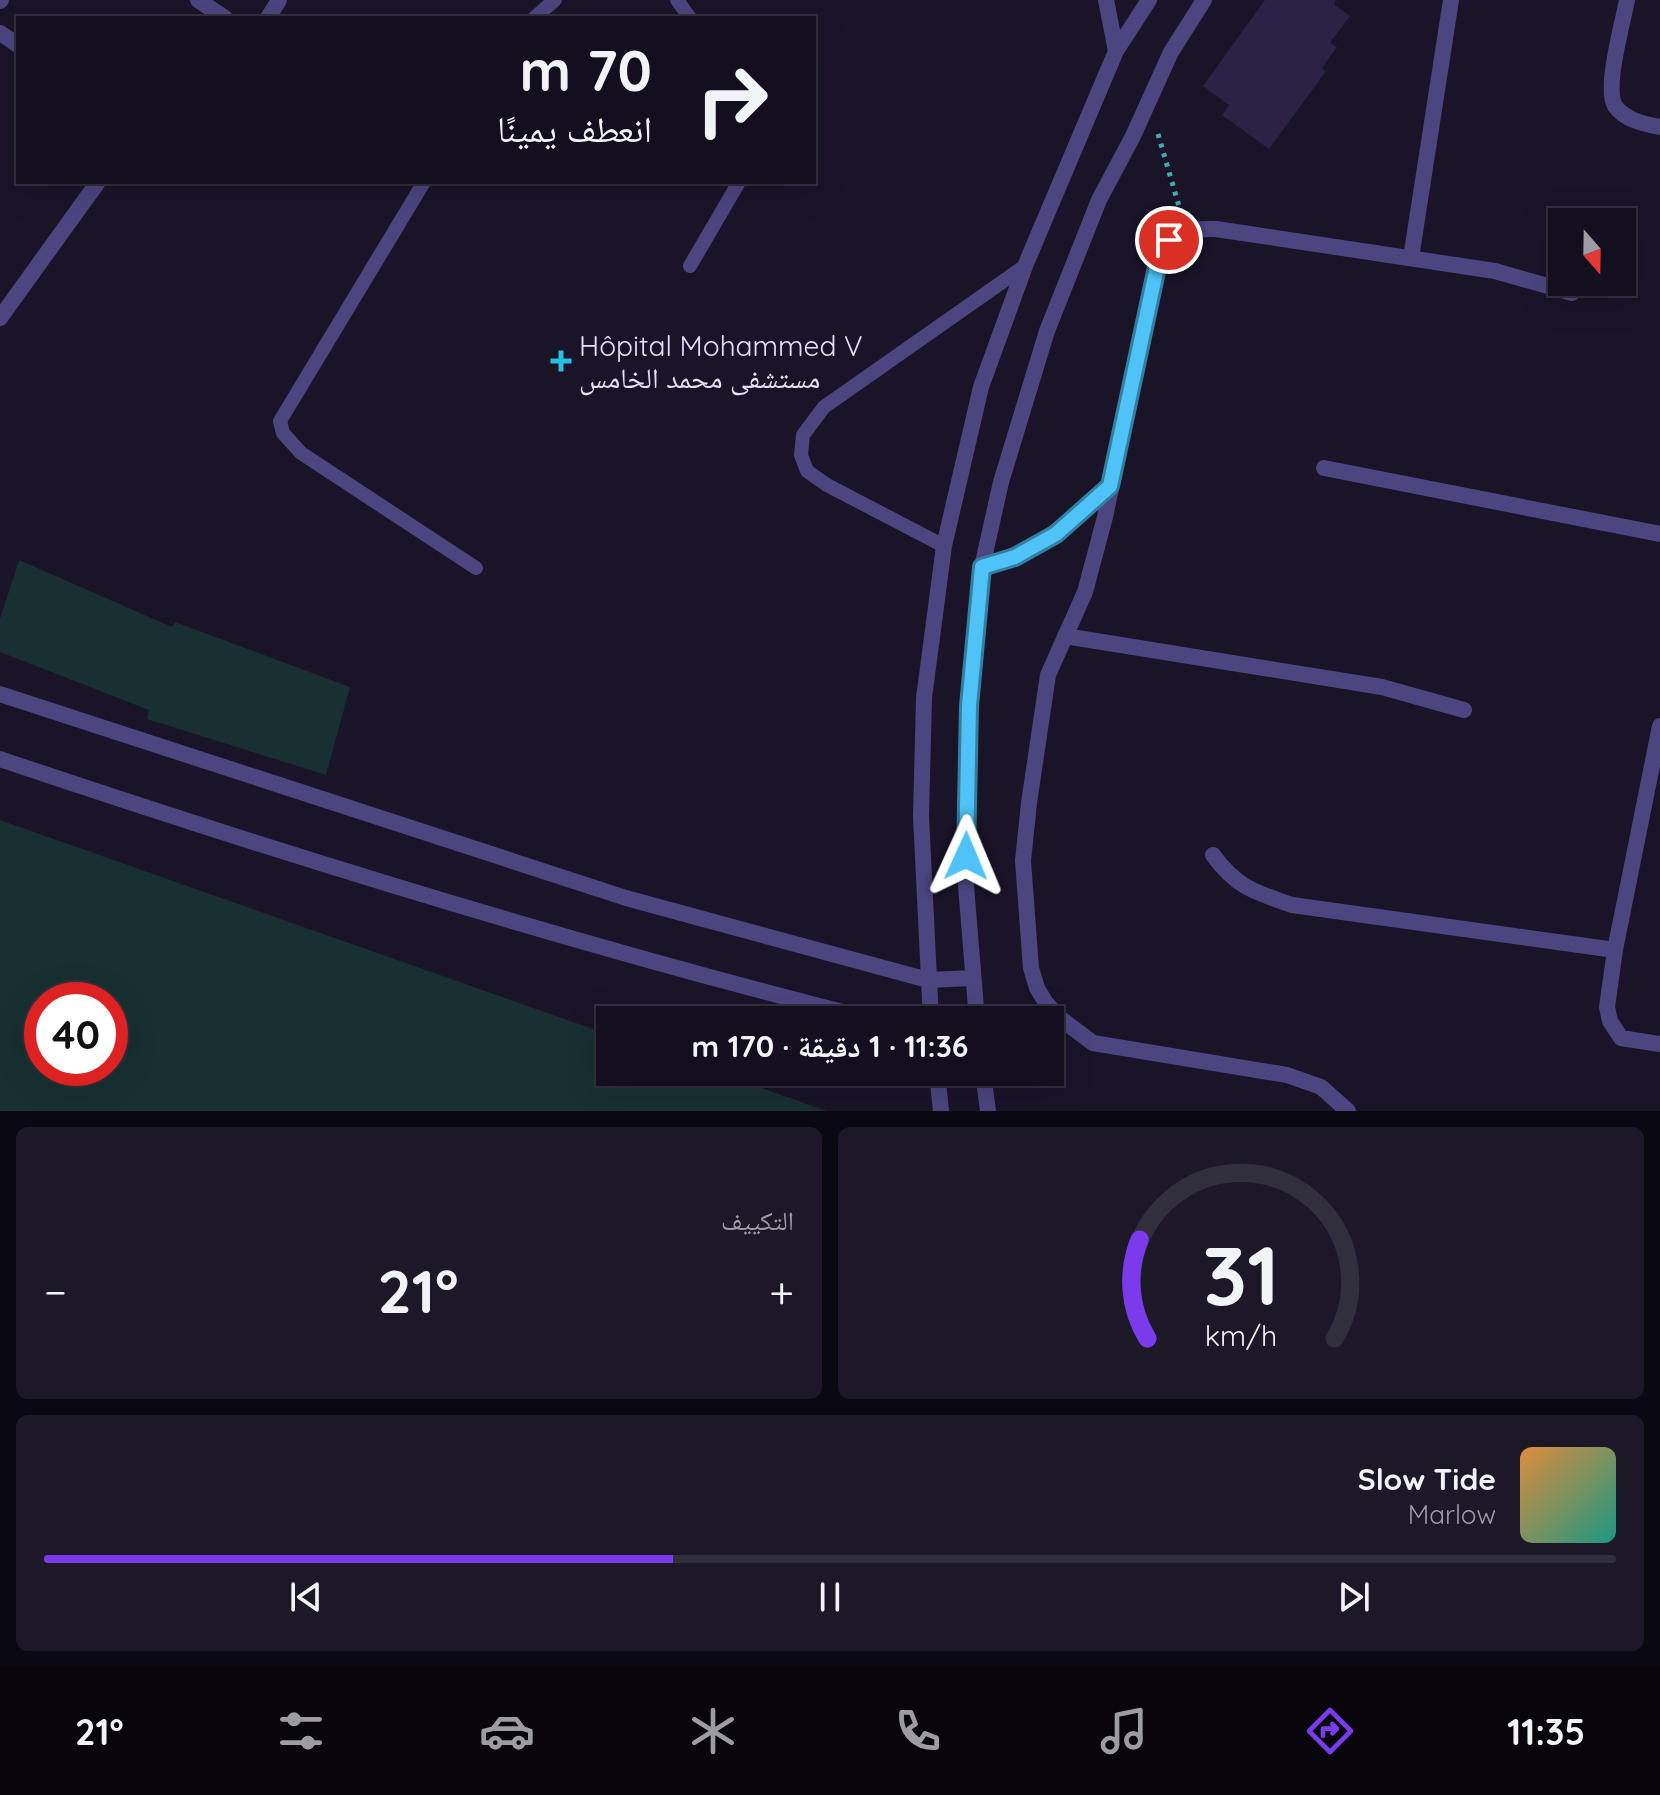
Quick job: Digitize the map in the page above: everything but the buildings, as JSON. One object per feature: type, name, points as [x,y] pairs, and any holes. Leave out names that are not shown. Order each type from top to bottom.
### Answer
[{"type":"street","points":[[198,0],[222,16]]},
{"type":"street","points":[[1106,0],[1116,51]]},
{"type":"street","points":[[930,1006],[921,816],[924,698],[944,546],[981,387],[1025,266],[1116,51],[1149,0]]},
{"type":"street","points":[[975,1006],[966,886],[969,706],[982,567],[1001,482],[1047,331],[1099,200],[1171,52],[1204,0]]},
{"type":"street","points":[[1411,258],[1451,0]]},
{"type":"street","points":[[1627,0],[1610,92],[1616,107],[1629,118],[1660,127]]},
{"type":"street","points":[[0,318],[97,184]]},
{"type":"street","points":[[1348,1111],[1321,1087],[1287,1075],[1093,1043],[1061,1019],[1041,996],[1031,968],[1023,861],[1048,675],[1085,592],[1105,517],[1160,253],[1169,240],[1186,229],[1255,233],[1495,271],[1548,286]]},
{"type":"street","points":[[1324,468],[1660,534]]},
{"type":"street","points":[[982,567],[1015,557],[1045,541],[1110,486]]},
{"type":"street","points":[[1065,636],[1382,687],[1464,710]]},
{"type":"street","points":[[0,694],[626,898],[928,980],[972,978]]},
{"type":"street","points":[[1660,726],[1615,950],[1607,1007],[1610,1021],[1621,1038],[1660,1044]]},
{"type":"street","points":[[0,759],[131,803],[598,948],[820,1006]]},
{"type":"street","points":[[1213,855],[1238,883],[1258,894],[1292,905],[1615,950]]},
{"type":"street","points":[[938,1086],[941,1111]]},
{"type":"street","points":[[985,1086],[988,1111]]},
{"type":"lane","points":[[536,16],[555,0]]},
{"type":"lane","points":[[423,184],[280,421],[283,433],[301,453],[476,568]]},
{"type":"lane","points":[[690,266],[738,184]]},
{"type":"lane","points":[[944,546],[827,485],[807,471],[801,455],[803,435],[824,407],[1025,266]]},
{"type":"path","points":[[1148,102],[1186,229]]},
{"type":"green space","points":[[19,560],[172,627],[175,622],[350,687],[326,775],[147,719],[149,710],[0,652],[0,619]]},
{"type":"green space","points":[[0,820],[596,1030],[596,1086],[756,1086],[827,1111],[0,1111]]},
{"type":"place","name":"Hôpital Mohammed V مستشفى محمد الخامس","points":[[561,361]]},
{"type":"route","points":[[966,856],[969,706],[982,567],[1015,557],[1056,534],[1110,486],[1160,253],[1169,240]]}]
